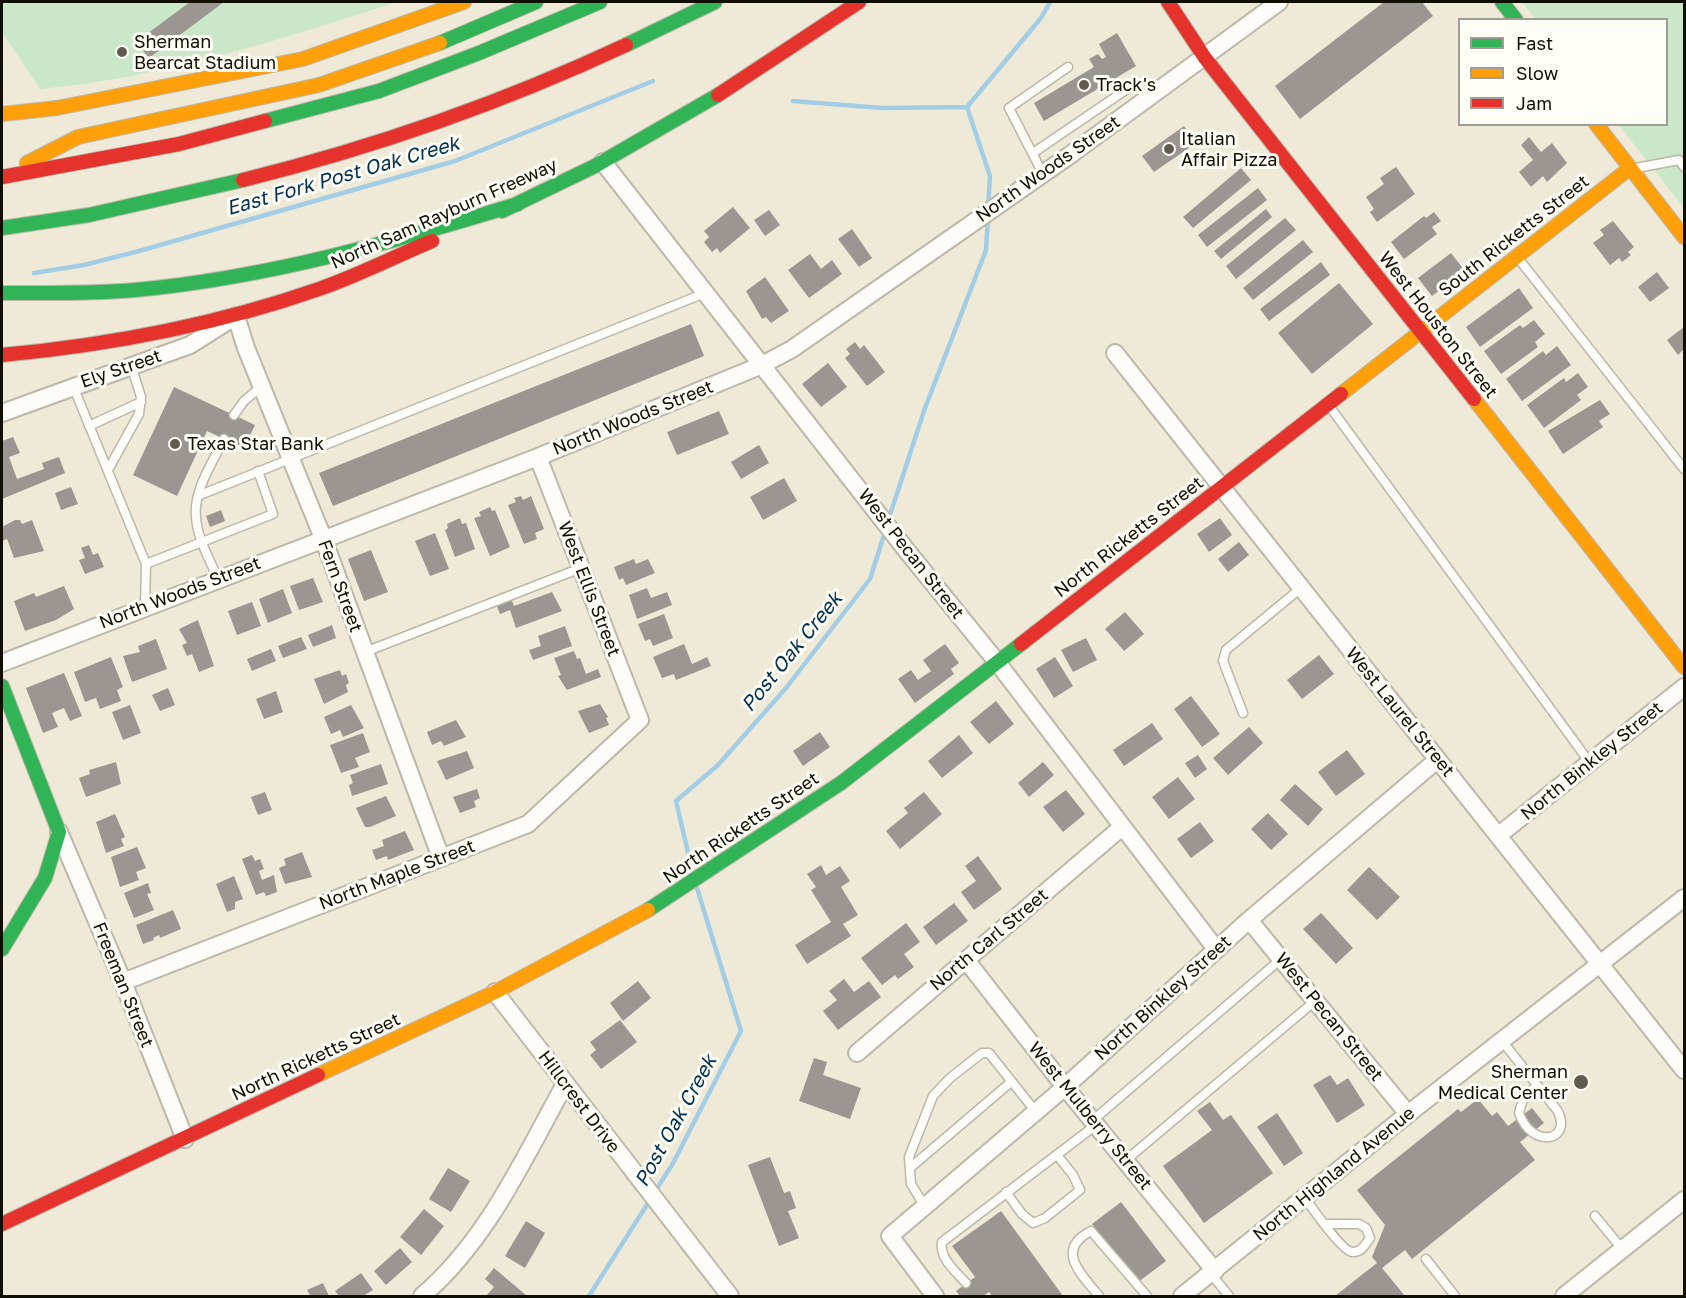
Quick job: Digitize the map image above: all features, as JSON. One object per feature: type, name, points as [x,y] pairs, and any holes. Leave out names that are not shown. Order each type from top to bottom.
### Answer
[{"type":"main road","points":[[2,114],[57,108],[303,59],[464,2]]},
{"type":"main road","points":[[2,176],[78,137],[319,85],[462,35],[536,2]]},
{"type":"main road","points":[[2,176],[179,144],[379,91],[479,53],[600,2]]},
{"type":"main road","points":[[2,228],[112,210],[230,184],[400,136],[533,86],[626,46],[715,2]]},
{"type":"main road","name":"North Sam Rayburn Freeway","points":[[2,355],[48,351],[236,316],[308,294],[518,204],[603,162],[699,106],[859,2]]},
{"type":"main road","name":"West Houston Street","points":[[1168,2],[1205,58],[1684,667]]},
{"type":"main road","points":[[1502,2],[1514,18]]},
{"type":"main road","points":[[1598,126],[1684,237]]},
{"type":"main road","name":"South Ricketts Street","points":[[1420,331],[1629,168]]},
{"type":"main road","points":[[2,293],[45,294],[155,289],[246,276],[332,259],[518,204]]},
{"type":"main road","name":"North Ricketts Street","points":[[2,1224],[495,992],[666,900],[842,783],[1420,331]]},
{"type":"main road","points":[[2,686],[59,832],[45,878],[2,949]]},
{"type":"street","name":"North Woods Street","points":[[2,663],[538,457],[762,365],[792,349],[1043,174],[1279,2]]},
{"type":"street","name":"West Pecan Street","points":[[603,162],[907,551],[997,662],[1216,949]]},
{"type":"street","name":"Ely Street","points":[[2,413],[190,345],[236,316]]},
{"type":"street","name":"Fern Street","points":[[236,316],[323,538],[441,858]]},
{"type":"street","name":"West Laurel Street","points":[[1115,354],[1684,1070]]},
{"type":"street","name":"West Ellis Street","points":[[538,457],[640,720]]},
{"type":"street","name":"North Binkley Street","points":[[1499,835],[1684,687]]},
{"type":"street","name":"North Maple Street","points":[[123,982],[528,824],[640,720]]},
{"type":"street","name":"North Binkley Street","points":[[935,1296],[890,1236],[1065,1088],[1216,949],[1437,760]]},
{"type":"street","name":"North Carl Street","points":[[857,1053],[1122,827]]},
{"type":"street","name":"Freeman Street","points":[[59,832],[123,982],[185,1139]]},
{"type":"street","name":"North Highland Avenue","points":[[1182,1296],[1408,1114],[1684,898]]},
{"type":"street","name":"West Pecan Street","points":[[1249,920],[1408,1114]]},
{"type":"street","name":"West Mulberry Street","points":[[966,960],[1065,1088],[1213,1272]]},
{"type":"street","name":"Hillcrest Drive","points":[[495,992],[730,1296]]},
{"type":"street","points":[[422,1296],[448,1274],[502,1198],[565,1084]]},
{"type":"street","points":[[1564,1296],[1684,1200]]},
{"type":"lane","points":[[1043,174],[1009,108],[1068,67]]},
{"type":"lane","points":[[1033,153],[1136,83]]},
{"type":"lane","points":[[1629,168],[1683,161]]},
{"type":"lane","points":[[1517,256],[1684,469]]},
{"type":"lane","points":[[200,495],[706,293]]},
{"type":"lane","points":[[108,470],[139,414],[141,402],[130,365]]},
{"type":"lane","points":[[73,386],[146,564],[145,607]]},
{"type":"lane","points":[[234,415],[244,401],[262,386]]},
{"type":"lane","points":[[89,426],[141,402]]},
{"type":"lane","points":[[1328,405],[1590,763]]},
{"type":"lane","points":[[218,579],[202,541],[195,515],[202,484],[224,439]]},
{"type":"lane","points":[[146,564],[273,514],[258,471]]},
{"type":"lane","points":[[365,652],[581,568]]},
{"type":"lane","points":[[1242,713],[1222,662],[1226,650],[1301,588]]},
{"type":"lane","points":[[966,1283],[946,1261],[940,1249],[942,1242],[1057,1155],[1281,959]]},
{"type":"lane","points":[[1125,1161],[1315,1001]]},
{"type":"lane","points":[[1502,1041],[1557,1110],[1562,1126],[1557,1134],[1548,1138],[1538,1137],[1527,1128],[1519,1108],[1523,1099],[1537,1086]]},
{"type":"lane","points":[[925,1207],[911,1184],[909,1157],[933,1096],[950,1078],[982,1053],[989,1053],[1036,1112]]},
{"type":"lane","points":[[910,1168],[1011,1082]]},
{"type":"lane","points":[[1006,1192],[1022,1214],[1033,1223],[1045,1218],[1080,1190],[1073,1176],[1057,1155]]},
{"type":"lane","points":[[1305,1198],[1325,1224],[1348,1251],[1355,1253],[1363,1249],[1370,1238],[1366,1228],[1359,1224],[1325,1224]]},
{"type":"lane","points":[[1595,1216],[1623,1250]]},
{"type":"lane","points":[[1099,1296],[1074,1265],[1072,1250],[1079,1237],[1091,1231],[1146,1296]]},
{"type":"lane","points":[[1426,1259],[1455,1296]]},
{"type":"lane","points":[[1213,1272],[1229,1296]]},
{"type":"green space","name":"Sherman Bearcat Stadium","points":[[2,2],[397,2],[266,43],[176,66],[86,84],[40,89],[2,32]]},
{"type":"green space","points":[[1522,2],[1684,2],[1684,208],[1620,126],[1668,126],[1668,18],[1535,18]]},
{"type":"building","points":[[190,2],[224,2],[149,58],[136,42]]},
{"type":"building","points":[[1384,2],[1422,2],[1433,16],[1300,119],[1275,86]]},
{"type":"building","name":"Track's","points":[[1117,33],[1136,66],[1044,121],[1034,103],[1094,67],[1089,59],[1098,54],[1102,59],[1106,57],[1099,44]]},
{"type":"building","name":"Italian Affair Pizza","points":[[1184,126],[1196,143],[1154,172],[1142,156]]},
{"type":"building","points":[[1529,137],[1541,152],[1552,143],[1567,163],[1547,182],[1543,176],[1531,187],[1519,172],[1533,160],[1521,145]]},
{"type":"building","points":[[1396,167],[1415,194],[1377,222],[1370,212],[1374,209],[1366,197],[1384,184],[1380,178]]},
{"type":"building","points":[[1241,168],[1251,180],[1193,228],[1183,217]]},
{"type":"building","points":[[1258,188],[1267,200],[1207,247],[1198,235]]},
{"type":"building","points":[[733,207],[750,228],[720,253],[717,248],[712,252],[704,242],[709,237],[704,231]]},
{"type":"building","points":[[1266,209],[1272,217],[1221,259],[1214,251]]},
{"type":"building","points":[[769,210],[780,225],[765,236],[754,220]]},
{"type":"building","points":[[1434,212],[1441,221],[1432,227],[1437,234],[1404,259],[1391,242],[1424,216],[1426,218]]},
{"type":"building","points":[[1285,218],[1296,230],[1236,279],[1226,266]]},
{"type":"building","points":[[1613,221],[1634,247],[1628,252],[1631,255],[1622,262],[1619,258],[1610,265],[1593,243],[1604,235],[1600,230]]},
{"type":"building","points":[[852,229],[872,258],[859,267],[838,239]]},
{"type":"building","points":[[1303,240],[1313,252],[1253,300],[1243,288]]},
{"type":"building","points":[[1451,253],[1465,271],[1432,296],[1418,278]]},
{"type":"building","points":[[810,254],[821,269],[832,260],[842,274],[809,298],[788,270]]},
{"type":"building","points":[[1321,262],[1330,275],[1269,321],[1260,309]]},
{"type":"building","points":[[1657,272],[1669,288],[1650,302],[1638,287]]},
{"type":"building","points":[[765,277],[789,311],[771,323],[766,317],[762,319],[746,291]]},
{"type":"building","points":[[1339,283],[1373,324],[1312,374],[1278,333]]},
{"type":"building","points":[[1519,288],[1533,308],[1480,347],[1466,327]]},
{"type":"building","points":[[1534,320],[1545,334],[1535,342],[1538,347],[1501,374],[1484,351],[1520,325],[1523,328]]},
{"type":"building","points":[[691,324],[704,356],[333,506],[319,473]]},
{"type":"building","points":[[1684,327],[1684,349],[1678,355],[1667,340]]},
{"type":"building","points":[[855,342],[860,349],[864,345],[885,372],[867,386],[845,358],[850,354],[846,349]]},
{"type":"building","points":[[1557,346],[1571,365],[1522,401],[1506,379],[1543,351],[1546,355]]},
{"type":"building","points":[[828,363],[847,387],[821,407],[802,384]]},
{"type":"building","points":[[1578,373],[1588,387],[1577,395],[1581,400],[1544,428],[1527,405],[1564,378],[1566,382]]},
{"type":"building","name":"Texas Star Bank","points":[[174,387],[255,425],[244,448],[207,431],[177,496],[133,475]]},
{"type":"building","points":[[1600,400],[1610,414],[1599,421],[1603,427],[1563,454],[1548,431]]},
{"type":"building","points":[[719,411],[729,434],[677,455],[667,432]]},
{"type":"building","points":[[13,437],[20,453],[9,457],[17,479],[44,469],[42,463],[59,457],[65,473],[2,499],[2,441]]},
{"type":"building","points":[[759,445],[769,463],[741,479],[731,462]]},
{"type":"building","points":[[784,478],[797,501],[763,520],[750,497]]},
{"type":"building","points":[[71,487],[78,504],[61,510],[55,493]]},
{"type":"building","points":[[521,496],[523,500],[531,496],[544,529],[535,533],[537,539],[524,544],[508,505],[516,502],[514,498]]},
{"type":"building","points":[[490,507],[492,511],[495,510],[510,547],[490,556],[474,518],[481,516],[479,512]]},
{"type":"building","points":[[221,510],[225,521],[210,527],[206,516]]},
{"type":"building","points":[[460,518],[462,524],[466,523],[475,549],[455,557],[445,530],[448,528],[447,524]]},
{"type":"building","points":[[1220,518],[1232,535],[1209,552],[1197,534]]},
{"type":"building","points":[[15,520],[20,520],[22,524],[32,520],[44,551],[14,558],[7,539],[2,541],[2,527]]},
{"type":"building","points":[[435,533],[449,569],[430,576],[415,541]]},
{"type":"building","points":[[1239,542],[1249,555],[1228,572],[1218,559]]},
{"type":"building","points":[[89,545],[93,555],[98,553],[104,567],[85,574],[79,560],[85,558],[81,548]]},
{"type":"building","points":[[371,550],[388,592],[364,601],[348,559]]},
{"type":"building","points":[[634,559],[636,564],[648,559],[655,573],[626,585],[623,578],[619,580],[614,567]]},
{"type":"building","points":[[313,578],[323,602],[299,610],[290,586]]},
{"type":"building","points":[[64,586],[74,609],[56,620],[25,631],[14,601],[34,593],[36,597]]},
{"type":"building","points":[[647,588],[651,598],[667,592],[672,605],[637,619],[629,595]]},
{"type":"building","points":[[283,589],[292,613],[268,623],[259,599]]},
{"type":"building","points":[[552,592],[562,611],[516,628],[510,610],[500,614],[496,604],[511,598],[514,606]]},
{"type":"building","points":[[252,602],[261,626],[237,635],[228,611]]},
{"type":"building","points":[[1125,612],[1144,634],[1124,651],[1105,629]]},
{"type":"building","points":[[664,614],[673,638],[653,646],[650,639],[645,641],[638,624]]},
{"type":"building","points":[[198,620],[214,666],[199,672],[192,654],[187,656],[182,645],[187,643],[179,629]]},
{"type":"building","points":[[332,625],[336,638],[313,647],[308,635]]},
{"type":"building","points":[[565,626],[572,646],[533,660],[529,650],[541,646],[538,636]]},
{"type":"building","points":[[301,637],[307,649],[283,658],[278,646]]},
{"type":"building","points":[[1086,638],[1097,660],[1073,672],[1061,650]]},
{"type":"building","points":[[156,639],[167,669],[132,682],[123,656],[140,652],[138,646]]},
{"type":"building","points":[[684,644],[692,664],[707,657],[711,666],[676,680],[674,674],[662,678],[653,657]]},
{"type":"building","points":[[945,644],[959,663],[951,669],[954,674],[915,703],[898,679],[911,670],[918,680],[931,671],[923,660]]},
{"type":"building","points":[[271,649],[276,661],[252,671],[247,659]]},
{"type":"building","points":[[574,651],[577,659],[580,658],[586,674],[598,669],[601,677],[567,690],[558,676],[561,675],[554,658]]},
{"type":"building","points":[[1319,655],[1334,674],[1302,699],[1287,680]]},
{"type":"building","points":[[111,657],[123,687],[117,690],[121,701],[100,709],[96,698],[85,702],[74,672]]},
{"type":"building","points":[[1055,657],[1073,686],[1054,698],[1036,669]]},
{"type":"building","points":[[340,670],[342,676],[346,674],[349,683],[346,685],[348,692],[324,704],[314,679]]},
{"type":"building","points":[[64,673],[82,716],[70,721],[64,708],[52,713],[58,727],[43,733],[26,688]]},
{"type":"building","points":[[168,688],[175,705],[160,711],[152,695]]},
{"type":"building","points":[[276,691],[283,712],[264,719],[256,699]]},
{"type":"building","points":[[1191,696],[1220,734],[1202,747],[1174,709]]},
{"type":"building","points":[[996,701],[1014,724],[989,744],[970,722]]},
{"type":"building","points":[[600,704],[608,717],[606,718],[609,725],[589,733],[578,711]]},
{"type":"building","points":[[130,705],[141,733],[123,740],[112,712]]},
{"type":"building","points":[[351,705],[364,728],[343,737],[340,730],[331,734],[324,717]]},
{"type":"building","points":[[456,720],[466,737],[444,746],[441,741],[432,745],[427,732]]},
{"type":"building","points":[[1152,723],[1163,739],[1124,766],[1113,750]]},
{"type":"building","points":[[1249,727],[1263,743],[1228,775],[1213,758]]},
{"type":"building","points":[[820,732],[830,747],[803,766],[793,751]]},
{"type":"building","points":[[363,733],[370,752],[355,758],[359,767],[341,773],[330,745]]},
{"type":"building","points":[[959,735],[973,753],[942,778],[928,761]]},
{"type":"building","points":[[1347,750],[1365,774],[1336,796],[1318,772]]},
{"type":"building","points":[[467,751],[474,768],[446,780],[437,761]]},
{"type":"building","points":[[1198,755],[1207,769],[1195,778],[1185,763]]},
{"type":"building","points":[[116,762],[121,784],[86,797],[79,778],[90,774],[89,770]]},
{"type":"building","points":[[1043,762],[1054,775],[1029,797],[1018,783]]},
{"type":"building","points":[[381,764],[388,784],[352,796],[349,785],[353,783],[350,775]]},
{"type":"building","points":[[1178,777],[1195,799],[1169,819],[1152,797]]},
{"type":"building","points":[[1295,784],[1323,809],[1308,826],[1280,800]]},
{"type":"building","points":[[477,789],[480,798],[474,801],[476,807],[460,813],[453,797]]},
{"type":"building","points":[[1066,790],[1085,814],[1063,832],[1043,807]]},
{"type":"building","points":[[265,792],[272,810],[258,815],[251,797]]},
{"type":"building","points":[[924,792],[942,814],[900,849],[886,831],[908,813],[904,808]]},
{"type":"building","points":[[386,796],[396,816],[365,827],[356,808]]},
{"type":"building","points":[[1268,813],[1288,834],[1271,850],[1251,829]]},
{"type":"building","points":[[115,814],[125,837],[121,839],[124,846],[106,853],[96,822]]},
{"type":"building","points":[[1200,822],[1214,841],[1191,858],[1177,839]]},
{"type":"building","points":[[405,831],[414,850],[388,860],[387,856],[376,860],[372,850],[384,846],[382,840]]},
{"type":"building","points":[[137,847],[146,868],[136,872],[139,880],[120,887],[111,857]]},
{"type":"building","points":[[302,852],[312,877],[285,884],[279,868],[286,865],[284,859]]},
{"type":"building","points":[[252,855],[255,861],[260,859],[264,869],[259,871],[262,880],[274,875],[277,892],[266,896],[264,892],[256,895],[242,859]]},
{"type":"building","points":[[978,856],[1002,889],[974,910],[961,892],[976,881],[965,866]]},
{"type":"building","points":[[821,865],[826,875],[840,866],[850,881],[841,887],[858,915],[843,924],[851,936],[807,964],[795,945],[831,922],[811,890],[816,887],[807,874]]},
{"type":"building","points":[[1369,867],[1400,897],[1377,920],[1347,890]]},
{"type":"building","points":[[234,876],[243,899],[235,902],[235,909],[227,912],[216,884]]},
{"type":"building","points":[[148,883],[151,893],[147,894],[154,910],[134,918],[124,893]]},
{"type":"building","points":[[954,903],[968,921],[936,945],[923,927]]},
{"type":"building","points":[[173,910],[181,929],[160,938],[159,935],[153,938],[154,940],[143,944],[136,925]]},
{"type":"building","points":[[1321,913],[1353,948],[1336,964],[1303,929]]},
{"type":"building","points":[[906,923],[920,942],[904,954],[914,967],[898,979],[895,975],[882,985],[861,958]]},
{"type":"building","points":[[844,979],[854,992],[869,981],[881,997],[838,1030],[823,1011],[837,1000],[829,991]]},
{"type":"building","points":[[638,981],[651,998],[623,1021],[610,1003]]},
{"type":"building","points":[[620,1020],[637,1042],[601,1069],[590,1055],[596,1050],[590,1042]]},
{"type":"building","points":[[814,1058],[827,1062],[823,1075],[861,1088],[850,1119],[799,1101]]},
{"type":"building","points":[[1330,1075],[1337,1085],[1348,1078],[1365,1105],[1337,1123],[1313,1085]]},
{"type":"building","points":[[1478,1099],[1492,1116],[1497,1112],[1508,1126],[1532,1108],[1544,1123],[1520,1142],[1535,1160],[1412,1259],[1405,1250],[1382,1268],[1405,1296],[1335,1296],[1377,1263],[1372,1257],[1385,1225],[1357,1190],[1458,1109],[1461,1112]]},
{"type":"building","points":[[1210,1102],[1223,1120],[1231,1115],[1273,1173],[1204,1223],[1163,1166],[1212,1130],[1197,1111]]},
{"type":"building","points":[[1277,1113],[1303,1153],[1284,1166],[1257,1127]]},
{"type":"building","points":[[770,1157],[784,1193],[790,1191],[796,1208],[788,1211],[799,1238],[779,1246],[748,1165]]},
{"type":"building","points":[[448,1168],[470,1181],[451,1212],[429,1199]]},
{"type":"building","points":[[1121,1202],[1166,1261],[1137,1283],[1092,1224]]},
{"type":"building","points":[[424,1209],[444,1226],[421,1255],[400,1237]]},
{"type":"building","points":[[1001,1211],[1063,1296],[992,1296],[989,1292],[983,1296],[960,1296],[956,1291],[975,1277],[952,1246]]},
{"type":"building","points":[[526,1221],[545,1233],[525,1268],[505,1256]]},
{"type":"building","points":[[400,1248],[412,1262],[386,1285],[374,1271]]},
{"type":"building","points":[[494,1268],[527,1296],[486,1296],[494,1287],[485,1279]]},
{"type":"building","points":[[361,1273],[373,1290],[363,1296],[339,1296],[335,1291]]},
{"type":"building","points":[[323,1283],[329,1296],[306,1296],[310,1295],[307,1290]]},
{"type":"waterway","name":"Post Oak Creek","points":[[988,208],[990,176],[967,107],[1041,18],[1050,2]]},
{"type":"waterway","name":"East Fork Post Oak Creek","points":[[34,273],[84,265],[139,251],[455,161],[653,81]]},
{"type":"waterway","name":"East Fork Post Oak Creek","points":[[793,101],[882,108],[967,107]]},
{"type":"waterway","name":"Post Oak Creek","points":[[888,521],[925,408],[986,250],[988,216]]},
{"type":"waterway","name":"Post Oak Creek","points":[[693,874],[676,801],[718,765],[786,688],[870,579],[885,532]]},
{"type":"waterway","name":"Post Oak Creek","points":[[654,1193],[672,1165],[741,1031],[697,888]]},
{"type":"waterway","name":"Post Oak Creek","points":[[589,1296],[650,1200]]},
{"type":"traffic: fast","points":[[440,43],[536,2]]},
{"type":"traffic: fast","points":[[265,121],[379,91],[479,53],[600,2]]},
{"type":"traffic: fast","points":[[626,45],[715,2]]},
{"type":"traffic: fast","points":[[1502,2],[1514,18]]},
{"type":"traffic: fast","points":[[502,211],[595,166],[718,95]]},
{"type":"traffic: fast","points":[[2,228],[89,215],[243,180]]},
{"type":"traffic: fast","points":[[2,293],[135,290],[233,277],[376,245],[518,204]]},
{"type":"traffic: fast","points":[[648,910],[841,783],[1021,644]]},
{"type":"traffic: fast","points":[[2,686],[59,832],[45,878],[2,949]]},
{"type":"traffic: slow","points":[[2,114],[57,108],[303,59],[464,2]]},
{"type":"traffic: slow","points":[[27,163],[78,137],[319,85],[440,43]]},
{"type":"traffic: slow","points":[[1598,126],[1684,237]]},
{"type":"traffic: slow","points":[[1341,394],[1630,168]]},
{"type":"traffic: slow","points":[[1474,399],[1684,667]]},
{"type":"traffic: slow","points":[[318,1075],[495,992],[648,910]]},
{"type":"traffic: jam","points":[[718,95],[859,2]]},
{"type":"traffic: jam","points":[[1168,2],[1205,58],[1474,399]]},
{"type":"traffic: jam","points":[[243,180],[342,153],[438,122],[533,86],[626,45]]},
{"type":"traffic: jam","points":[[2,177],[179,144],[265,121]]},
{"type":"traffic: jam","points":[[2,355],[123,339],[241,313],[333,284],[432,241]]},
{"type":"traffic: jam","points":[[1021,644],[1341,394]]},
{"type":"traffic: jam","points":[[2,1224],[318,1075]]},
{"type":"place","name":"Sherman Bearcat Stadium","points":[[122,52]]},
{"type":"place","name":"Track's","points":[[1084,85]]},
{"type":"place","name":"Italian Affair Pizza","points":[[1169,149]]},
{"type":"place","name":"Texas Star Bank","points":[[175,444]]},
{"type":"place","name":"Sherman Medical Center","points":[[1581,1082]]}]
